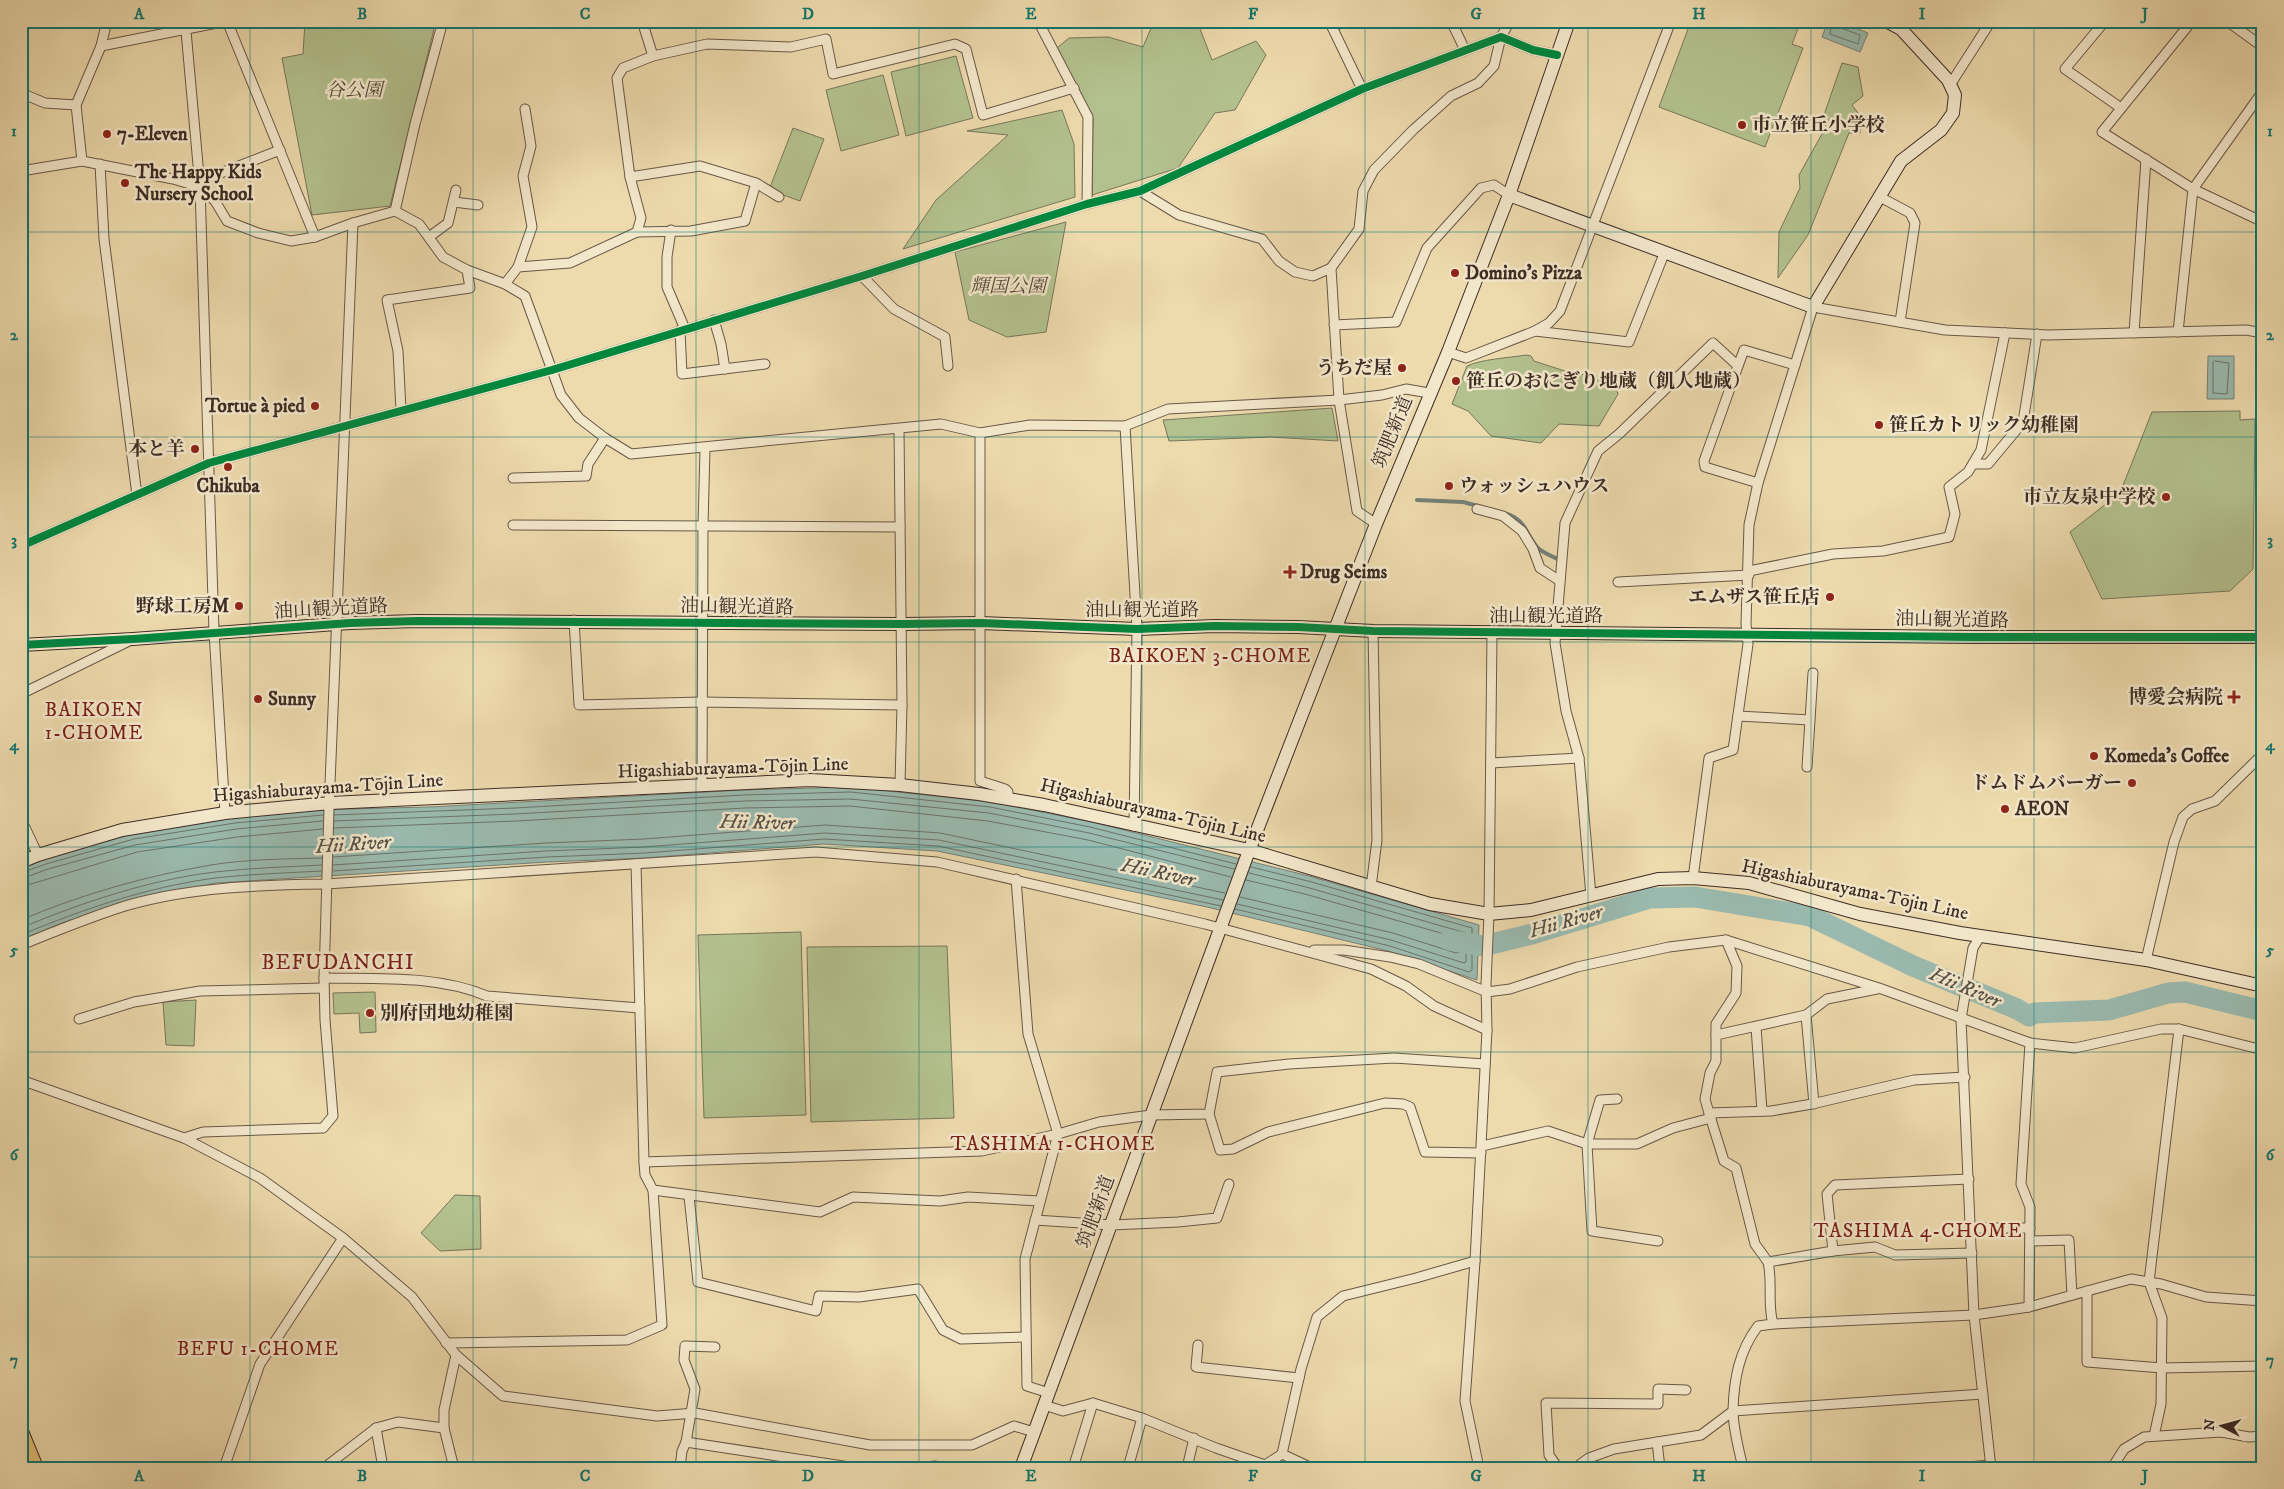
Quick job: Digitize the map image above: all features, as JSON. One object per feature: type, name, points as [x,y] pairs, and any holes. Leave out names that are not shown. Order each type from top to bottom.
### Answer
[{"type":"highway","points":[[21,1434],[34,1468]]},
{"type":"street","points":[[82,161],[76,106],[100,46],[107,21]]},
{"type":"street","points":[[100,46],[186,31],[227,21],[315,237]]},
{"type":"street","points":[[395,211],[415,124],[443,21]]},
{"type":"street","points":[[642,21],[653,56]]},
{"type":"street","points":[[1038,21],[1088,117],[1087,204]]},
{"type":"street","points":[[1346,21],[1330,24],[1362,89]]},
{"type":"street","points":[[1451,21],[1464,50]]},
{"type":"street","points":[[1140,191],[1179,215],[1262,239],[1280,261],[1295,272],[1313,276],[1331,268],[1359,229],[1363,191],[1374,170],[1413,130],[1451,96],[1478,83],[1494,66],[1501,37],[1510,21]]},
{"type":"street","name":"筑肥新道","points":[[1020,1468],[1112,1225],[1248,853],[1376,524],[1429,393],[1448,352],[1509,195],[1569,21]]},
{"type":"street","points":[[1448,352],[1466,358],[1535,331],[1548,324],[1560,311],[1672,21]]},
{"type":"street","points":[[1692,878],[1708,758],[1733,750],[1748,644],[1749,526],[1758,483],[1813,307],[1901,162],[1941,130],[1953,113],[1955,95],[1948,80],[1901,28],[1886,21]]},
{"type":"street","points":[[1950,85],[1992,21]]},
{"type":"street","points":[[2105,21],[2065,70],[2121,108]]},
{"type":"street","points":[[2192,21],[2102,132],[2193,189],[2263,222]]},
{"type":"street","points":[[2227,21],[2263,47]]},
{"type":"street","points":[[186,31],[200,184],[214,632],[225,813]]},
{"type":"street","points":[[21,546],[209,463],[552,370],[862,276],[1087,204],[1140,191],[1362,89],[1501,37],[1533,50],[1557,55]]},
{"type":"street","points":[[637,232],[641,218],[630,177],[618,78],[623,68],[653,56],[707,44],[792,47],[826,39],[834,74],[955,44],[966,49],[983,115],[1074,88]]},
{"type":"street","points":[[21,93],[45,103],[76,106]]},
{"type":"street","points":[[2178,332],[2193,189],[2262,95]]},
{"type":"street","points":[[505,284],[518,267],[532,227],[523,176],[531,146],[525,109]]},
{"type":"street","points":[[21,171],[82,161],[200,184],[280,150]]},
{"type":"street","points":[[2134,333],[2146,159]]},
{"type":"street","points":[[100,164],[104,239],[137,495]]},
{"type":"street","points":[[630,177],[700,166],[756,183],[779,197]]},
{"type":"street","points":[[518,267],[570,263],[637,232],[691,231],[744,221],[756,183]]},
{"type":"street","points":[[200,184],[215,201],[227,221],[258,233],[291,241],[315,237],[353,223],[395,211],[419,224],[443,257],[467,270],[505,284],[525,296],[561,395],[579,418],[605,438],[631,454],[705,449],[942,424],[980,433],[1030,425],[1125,426],[1168,409],[1340,400],[1382,395],[1406,389],[1429,393]]},
{"type":"street","points":[[1334,325],[1396,322],[1427,248],[1481,188],[1494,185],[1509,195],[1664,254],[1813,307],[1945,330],[2037,334],[2246,330],[2263,333]]},
{"type":"street","points":[[428,237],[448,223],[456,190]]},
{"type":"street","points":[[1880,197],[1910,213],[1915,223],[1900,322]]},
{"type":"street","points":[[454,202],[478,205]]},
{"type":"street","points":[[184,1138],[203,1132],[323,1128],[333,1116],[324,988],[326,881],[353,223]]},
{"type":"street","points":[[671,230],[667,257],[668,287],[682,330],[682,374],[765,364]]},
{"type":"street","points":[[1535,331],[1629,342],[1664,254]]},
{"type":"street","points":[[1331,268],[1340,400],[1357,511],[1376,524]]},
{"type":"street","points":[[401,410],[398,350],[387,300],[470,288],[467,270]]},
{"type":"street","points":[[862,276],[894,309],[945,337],[948,366]]},
{"type":"street","points":[[714,320],[721,344],[725,369]]},
{"type":"street","points":[[1618,582],[1749,573],[1833,554],[1883,551],[1949,537],[1955,514],[1949,487],[1968,472],[1981,450],[2005,333]]},
{"type":"street","points":[[1973,464],[1988,464],[2023,422],[2037,334]]},
{"type":"street","points":[[1591,896],[1579,758],[1566,711],[1555,643],[1565,523],[1598,451],[1619,434],[1713,342],[1738,366]]},
{"type":"street","points":[[1758,483],[1705,467],[1704,460],[1744,350],[1795,365]]},
{"type":"street","points":[[1125,426],[1137,629],[1134,826]]},
{"type":"street","points":[[899,429],[902,704],[900,785]]},
{"type":"street","points":[[980,433],[980,780],[1005,789],[1008,792],[1008,798]]},
{"type":"street","points":[[513,478],[586,476],[588,464],[605,438]]},
{"type":"street","points":[[702,786],[702,526],[705,449]]},
{"type":"street","points":[[1477,509],[1503,516],[1522,531],[1533,549],[1540,568],[1560,581]]},
{"type":"street","points":[[513,525],[900,527]]},
{"type":"street","points":[[574,620],[579,705],[702,702],[902,704]]},
{"type":"street","name":"油山観光道路","points":[[23,647],[337,624],[417,621],[574,620],[702,623],[981,623],[1137,629],[1215,626],[1492,633],[1555,632],[1973,638],[2263,637]]},
{"type":"street","points":[[1371,887],[1377,840],[1373,631]]},
{"type":"street","points":[[1479,1468],[1465,1401],[1482,1149],[1487,1030],[1486,988],[1492,763],[1492,633]]},
{"type":"street","points":[[21,694],[133,639]]},
{"type":"street","points":[[1807,767],[1813,673]]},
{"type":"street","points":[[1738,716],[1810,720]]},
{"type":"street","points":[[2146,960],[2174,842],[2183,817],[2192,809],[2215,800],[2263,754]]},
{"type":"street","points":[[1492,763],[1579,758]]},
{"type":"street","name":"Higashiaburayama-Tōjin Line","points":[[21,862],[38,855],[122,830],[225,813],[329,805],[810,780],[900,785],[1044,804],[1248,853],[1489,920],[1658,879],[1692,878],[1749,883],[1860,914],[1960,933],[2146,960],[2263,986]]},
{"type":"street","points":[[21,819],[38,855]]},
{"type":"street","points":[[21,946],[126,906],[180,894],[253,885],[816,852],[937,862],[1222,928],[1371,969],[1406,986],[1434,1006],[1487,1030]]},
{"type":"street","points":[[446,1343],[627,1340],[662,1325],[653,1190],[646,1175],[644,1162],[636,864]]},
{"type":"street","points":[[1016,879],[1028,1034],[1058,1134],[1025,1259],[1027,1386],[1049,1392]]},
{"type":"street","points":[[1957,1468],[1991,1467],[1974,1315],[1961,1019],[1973,948],[1981,935]]},
{"type":"street","points":[[1302,950],[1344,950],[1390,957],[1419,964],[1486,988],[1510,988],[1577,967],[1669,947],[1726,940],[1879,988],[2030,1043],[2075,1048],[2161,1029],[2179,1029],[2263,1050]]},
{"type":"street","points":[[1726,940],[1737,966],[1736,993],[1716,1024],[1716,1061],[1710,1073],[1705,1099],[1724,1161],[1736,1168],[1755,1244],[1768,1262],[1771,1276],[1769,1310],[1772,1324]]},
{"type":"street","points":[[324,978],[408,980],[464,986],[487,996],[640,1008]]},
{"type":"street","points":[[79,1019],[134,1002],[200,991],[324,988]]},
{"type":"street","points":[[1716,1035],[1806,1015],[1827,999],[1879,988]]},
{"type":"street","points":[[1806,1015],[1814,1104]]},
{"type":"street","points":[[1756,1027],[1762,1111]]},
{"type":"street","points":[[2154,1436],[2161,1404],[2162,1318],[2149,1282],[2179,1029]]},
{"type":"street","points":[[2029,1307],[2030,1206],[2021,1184],[2030,1043]]},
{"type":"street","points":[[1485,1064],[1394,1058],[1289,1064],[1217,1072],[1209,1114],[1220,1150],[1234,1150],[1276,1130],[1384,1103],[1403,1104],[1410,1107],[1426,1152],[1482,1149],[1548,1131],[1587,1144],[1637,1144],[1673,1128],[1710,1115],[1814,1104],[1914,1080],[1965,1077]]},
{"type":"street","points":[[21,1080],[184,1138],[260,1178],[343,1238],[412,1297],[456,1355],[502,1396],[657,1416],[690,1413],[870,1445],[972,1445],[1014,1426],[1034,1432]]},
{"type":"street","points":[[1617,1099],[1600,1100],[1587,1144],[1592,1232],[1658,1241]]},
{"type":"street","points":[[644,1162],[982,1152],[1099,1122],[1151,1115],[1209,1114]]},
{"type":"street","points":[[1833,1251],[1827,1194],[1835,1185],[1969,1179]]},
{"type":"street","points":[[1035,1220],[1112,1225],[1217,1218],[1228,1184]]},
{"type":"street","points":[[653,1190],[820,1212],[853,1197],[940,1201],[968,1197],[1040,1201]]},
{"type":"street","points":[[689,1196],[698,1282],[816,1311],[819,1296],[859,1298],[918,1289],[943,1330],[961,1339],[1026,1336]]},
{"type":"street","points":[[1971,1228],[2030,1228]]},
{"type":"street","points":[[224,1468],[260,1364],[343,1238]]},
{"type":"street","points":[[2030,1241],[2069,1240],[2072,1295]]},
{"type":"street","points":[[1768,1262],[1833,1251],[1874,1247],[1895,1255],[1972,1253]]},
{"type":"street","points":[[1044,1405],[1063,1410],[1093,1404],[1142,1418],[1265,1467],[1282,1454],[1299,1378],[1317,1317],[1343,1296],[1475,1261]]},
{"type":"street","points":[[1743,1468],[1733,1411],[1739,1358],[1746,1341],[1758,1326],[1974,1315],[2029,1307],[2131,1279],[2206,1297],[2263,1301]]},
{"type":"street","points":[[2087,1291],[2088,1362],[2162,1368],[2263,1366]]},
{"type":"street","points":[[1198,1345],[1196,1367],[1299,1378]]},
{"type":"street","points":[[680,1468],[695,1389],[684,1360],[685,1346],[715,1347]]},
{"type":"street","points":[[454,1468],[444,1428],[444,1410],[456,1355]]},
{"type":"street","points":[[1558,1468],[1549,1455],[1546,1403],[1658,1404],[1658,1389],[1686,1390]]},
{"type":"street","points":[[1575,1468],[1589,1458],[1614,1449],[1701,1435],[1733,1411],[1983,1394]]},
{"type":"street","points":[[1073,1468],[1093,1404]]},
{"type":"street","points":[[1128,1468],[1142,1418]]},
{"type":"street","points":[[324,1468],[376,1428],[398,1422],[444,1428]]},
{"type":"street","points":[[376,1428],[383,1468]]},
{"type":"street","points":[[2112,1468],[2124,1449],[2144,1437],[2221,1432],[2249,1437],[2263,1436]]},
{"type":"street","points":[[1187,1468],[1194,1438]]},
{"type":"street","points":[[686,1442],[856,1468]]},
{"type":"street","points":[[1657,1442],[1660,1468]]},
{"type":"street","points":[[1282,1454],[1312,1468]]},
{"type":"street","points":[[916,1468],[935,1466],[935,1468]]},
{"type":"green space","name":"谷公園","points":[[305,21],[436,21],[390,206],[312,215],[282,58],[303,54]]},
{"type":"green space","points":[[1154,21],[1197,21],[1212,60],[1256,41],[1266,55],[1235,110],[1215,113],[1178,168],[1092,195],[1093,119],[1057,48],[1069,38],[1108,37],[1143,47]]},
{"type":"green space","points":[[1691,21],[1801,21],[1792,44],[1803,48],[1765,147],[1659,107]]},
{"type":"green space","points":[[956,56],[973,118],[906,136],[891,72]]},
{"type":"green space","points":[[1842,63],[1858,67],[1863,96],[1852,105],[1861,117],[1860,133],[1849,133],[1808,235],[1778,278],[1779,232],[1800,188],[1799,175],[1822,134],[1826,131],[1825,112]]},
{"type":"green space","points":[[883,75],[899,135],[841,151],[826,90]]},
{"type":"green space","points":[[1062,110],[1074,144],[1075,197],[903,249],[936,200],[1008,135],[967,131]]},
{"type":"green space","points":[[793,128],[824,139],[800,201],[769,190]]},
{"type":"green space","name":"輝国公園","points":[[1066,222],[1046,332],[1007,337],[969,320],[955,252]]},
{"type":"green space","points":[[1531,356],[1534,361],[1571,373],[1613,378],[1618,394],[1599,426],[1559,424],[1541,443],[1491,436],[1468,411],[1452,404],[1467,366],[1488,360]]},
{"type":"green space","points":[[1332,408],[1338,441],[1271,437],[1169,441],[1163,420]]},
{"type":"green space","points":[[2240,411],[2240,420],[2255,419],[2253,569],[2230,591],[2102,599],[2070,532],[2120,493],[2152,412]]},
{"type":"green space","points":[[801,932],[806,1115],[704,1118],[698,935]]},
{"type":"green space","points":[[947,946],[954,1118],[811,1122],[807,947]]},
{"type":"green space","points":[[375,992],[376,1032],[360,1033],[359,1013],[334,1014],[333,993]]},
{"type":"green space","points":[[196,1000],[194,1046],[166,1045],[163,1002]]},
{"type":"green space","points":[[455,1195],[480,1196],[481,1249],[440,1251],[421,1233]]},
{"type":"water","points":[[1828,21],[1838,21],[1868,33],[1860,52],[1822,37]]},
{"type":"water","points":[[2208,356],[2234,356],[2234,399],[2207,399]]},
{"type":"water","points":[[851,787],[991,802],[1092,822],[1309,876],[1479,925],[1477,980],[1388,951],[1207,907],[1063,877],[937,851],[824,844],[645,858],[547,862],[216,883],[145,897],[59,924],[21,940],[21,869],[44,859],[132,834],[234,818],[308,810],[429,807],[744,790]]},
{"type":"waterway","points":[[1417,500],[1463,502],[1478,506]]},
{"type":"waterway","points":[[1504,513],[1521,523],[1539,549],[1562,561]]},
{"type":"waterway","name":"Hii River","points":[[1449,940],[1483,946],[1532,934],[1650,898],[1695,897],[1810,916],[1913,966],[2017,1009],[2029,1016],[2035,1013],[2109,1010],[2168,993],[2185,992],[2263,1011]]},
{"type":"cycle path","points":[[21,546],[209,463],[552,370],[862,276],[1087,204],[1140,191],[1362,89],[1501,37],[1533,50],[1557,55]]},
{"type":"cycle path","points":[[21,645],[350,623],[417,621],[981,623],[1137,629],[1215,626],[1298,627],[1373,631],[1973,637],[2263,637]]},
{"type":"place","name":"市立笹丘小学校","points":[[1742,125]]},
{"type":"place","name":"7-Eleven","points":[[107,134]]},
{"type":"place","name":"The Happy Kids Nursery School","points":[[125,183]]},
{"type":"place","name":"Domino's Pizza","points":[[1455,273]]},
{"type":"place","name":"うちだ屋","points":[[1402,368]]},
{"type":"place","name":"笹丘のおにぎり地蔵（飢人地蔵）","points":[[1456,381]]},
{"type":"place","name":"Tortue à pied","points":[[315,406]]},
{"type":"place","name":"笹丘カトリック幼稚園","points":[[1879,425]]},
{"type":"place","name":"本と羊","points":[[195,449]]},
{"type":"place","name":"Chikuba","points":[[228,467]]},
{"type":"place","name":"ウォッシュハウス","points":[[1449,486]]},
{"type":"place","name":"市立友泉中学校","points":[[2166,497]]},
{"type":"place","name":"Drug Seims","points":[[1290,572]]},
{"type":"place","name":"エムザス笹丘店","points":[[1830,597]]},
{"type":"place","name":"野球工房M","points":[[239,606]]},
{"type":"place","name":"博愛会病院","points":[[2234,697]]},
{"type":"place","name":"Sunny","points":[[258,699]]},
{"type":"place","name":"Komeda's Coffee","points":[[2094,756]]},
{"type":"place","name":"ドムドムバーガー","points":[[2132,783]]},
{"type":"place","name":"AEON","points":[[2005,809]]},
{"type":"place","name":"別府団地幼稚園","points":[[370,1013]]},
{"type":"district","name":"BAIKOEN 3-CHOME","points":[[1210,656]]},
{"type":"district","name":"BAIKOEN 1-CHOME","points":[[94,722]]},
{"type":"district","name":"BEFUDANCHI","points":[[338,963]]},
{"type":"district","name":"TASHIMA 1-CHOME","points":[[1053,1144]]},
{"type":"district","name":"TASHIMA 4-CHOME","points":[[1918,1231]]},
{"type":"district","name":"BEFU 1-CHOME","points":[[258,1349]]}]
